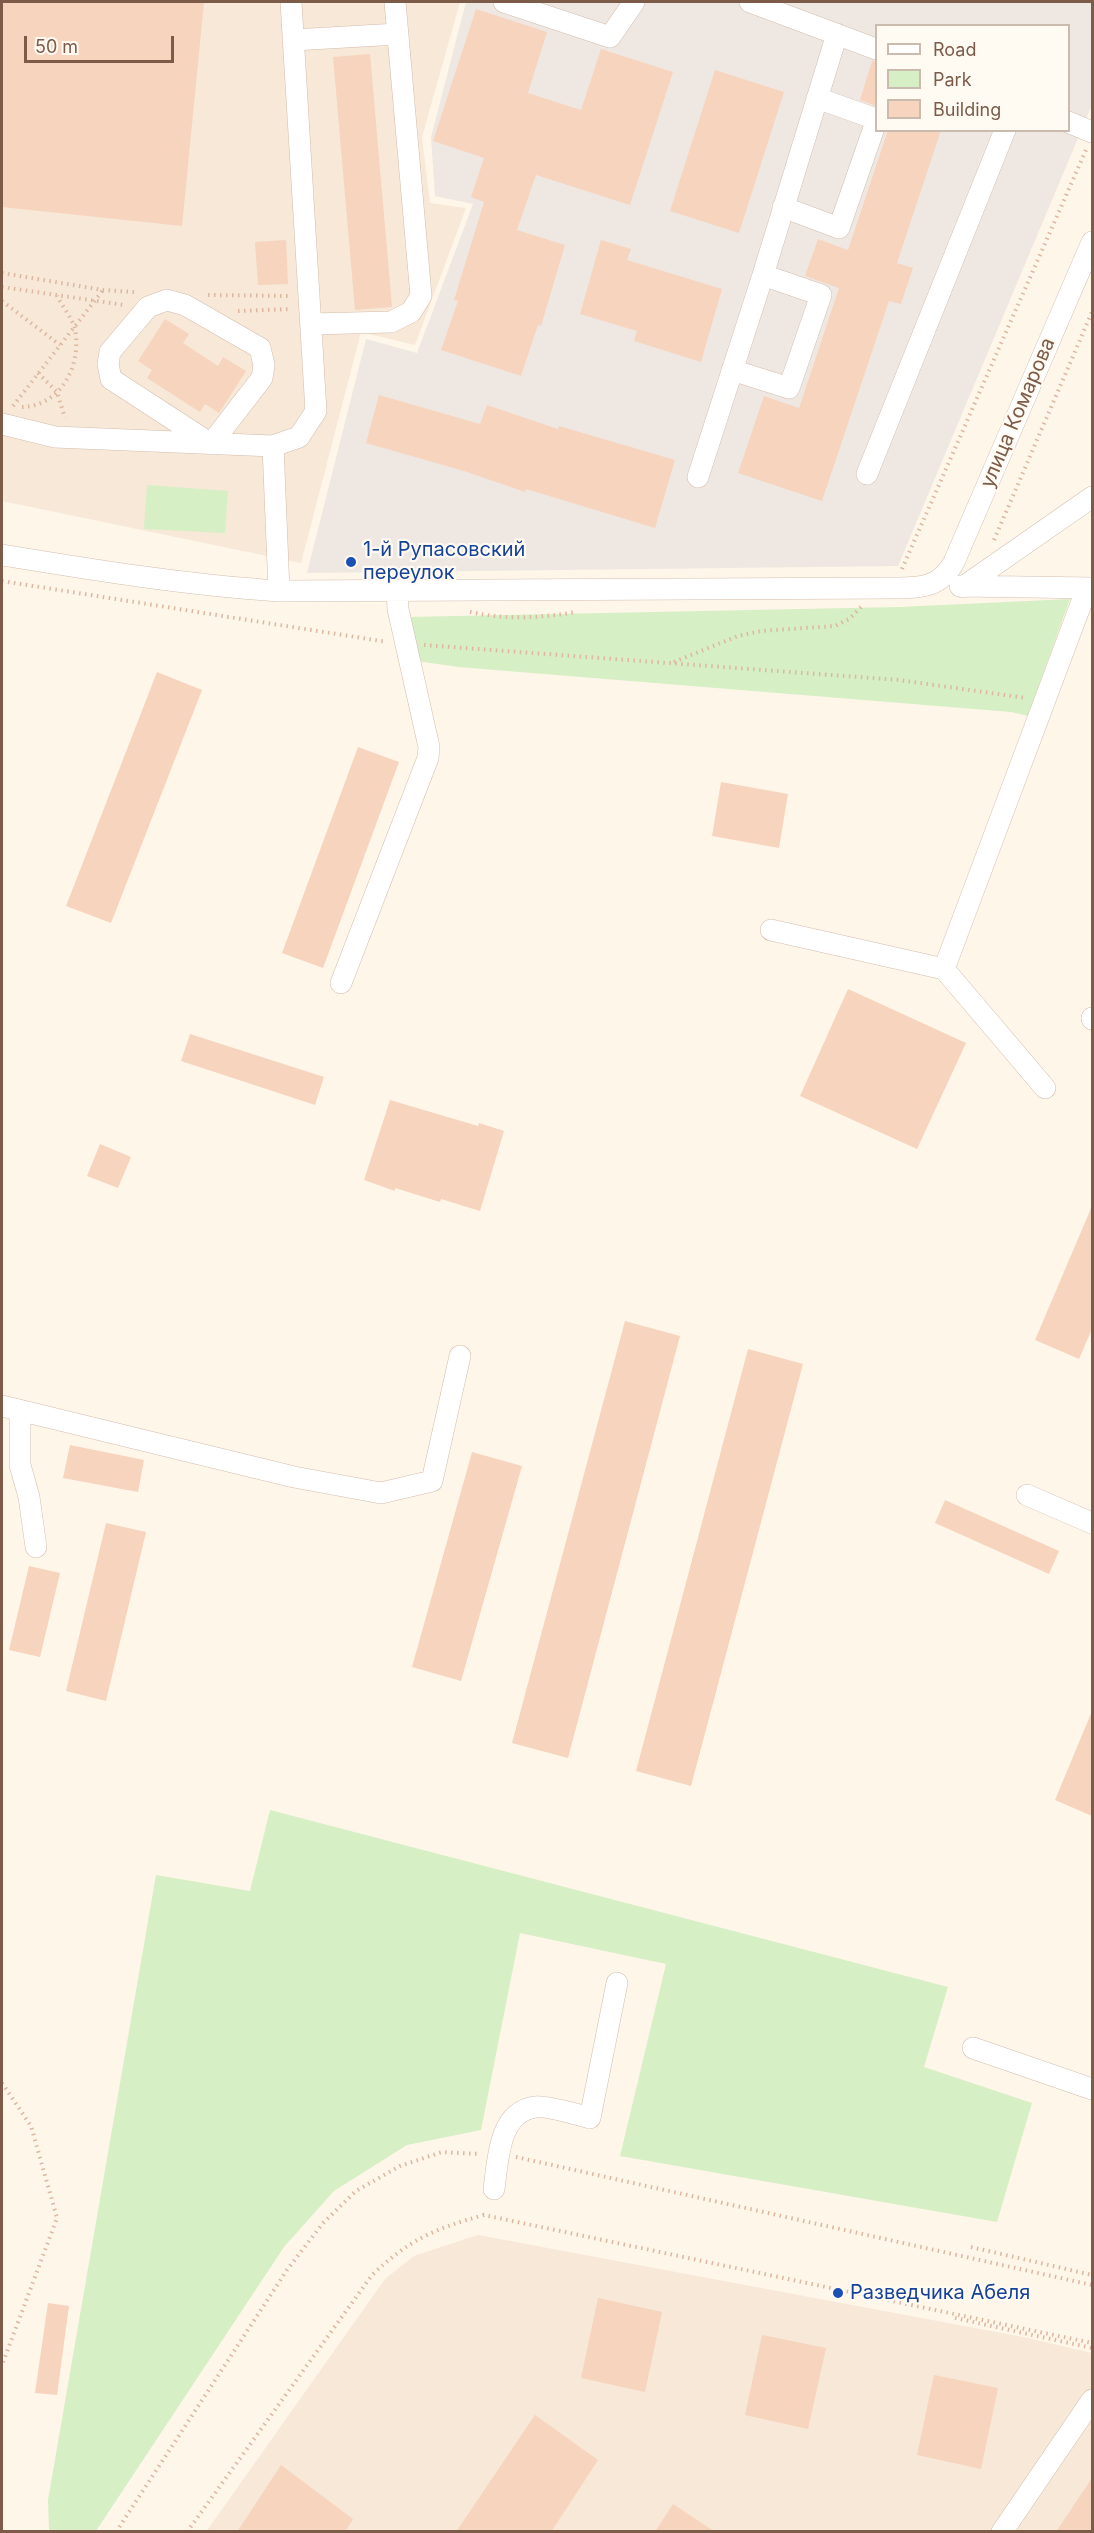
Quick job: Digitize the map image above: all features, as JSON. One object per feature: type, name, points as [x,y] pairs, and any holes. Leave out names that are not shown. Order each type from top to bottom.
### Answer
[{"type":"street","points":[[7,415],[55,437],[67,438],[273,446],[299,437],[316,411],[291,2]]},
{"type":"street","points":[[311,324],[391,322],[411,312],[421,296],[395,2]]},
{"type":"street","points":[[504,2],[610,37],[634,2]]},
{"type":"street","points":[[750,2],[875,49]]},
{"type":"street","points":[[293,40],[398,34]]},
{"type":"street","points":[[698,477],[837,34]]},
{"type":"street","points":[[817,98],[875,121]]},
{"type":"street","points":[[783,207],[838,228],[875,124]]},
{"type":"street","points":[[1070,124],[1090,139]]},
{"type":"street","points":[[867,474],[1004,132]]},
{"type":"street","name":"улица Комарова","points":[[939,580],[954,562],[1092,242]]},
{"type":"street","points":[[732,370],[789,388],[821,295],[763,275]]},
{"type":"street","points":[[167,300],[185,305],[260,348],[264,365],[262,378],[211,444],[111,379],[108,364],[110,352],[148,307],[167,300]]},
{"type":"street","points":[[273,446],[279,591]]},
{"type":"street","points":[[963,587],[1092,497]]},
{"type":"street","points":[[2,555],[156,580],[214,587],[279,591],[923,588],[939,580],[963,587],[1090,588],[944,969]]},
{"type":"street","points":[[341,983],[428,758],[428,732],[398,609],[397,592]]},
{"type":"street","points":[[771,930],[944,969],[1045,1088]]},
{"type":"street","points":[[36,1547],[29,1497],[20,1465],[11,1409],[294,1477],[381,1493],[432,1481],[460,1356]]},
{"type":"street","points":[[1027,1495],[1092,1523]]},
{"type":"street","points":[[494,2189],[503,2134],[517,2115],[535,2106],[590,2118],[617,1983]]},
{"type":"street","points":[[973,2048],[1092,2089]]},
{"type":"street","points":[[1002,2532],[1092,2400]]},
{"type":"path","points":[[900,572],[1090,139]]},
{"type":"path","points":[[7,415],[103,290]]},
{"type":"path","points":[[7,415],[44,402],[57,393],[73,371],[76,343],[74,327],[56,296]]},
{"type":"path","points":[[2,302],[60,345]]},
{"type":"path","points":[[1000,561],[994,541],[1092,312]]},
{"type":"path","points":[[38,374],[45,378],[57,393],[67,423],[67,438]]},
{"type":"path","points":[[2,581],[406,643],[899,680],[1045,701]]},
{"type":"path","points":[[672,663],[738,636],[761,631],[835,626],[849,620],[866,602]]},
{"type":"path","points":[[2,2083],[31,2126],[57,2218],[2,2364]]},
{"type":"path","points":[[116,2532],[287,2270],[323,2223],[356,2191],[400,2166],[442,2152],[499,2155],[525,2159],[1092,2285]]},
{"type":"path","points":[[187,2532],[372,2275],[398,2250],[432,2231],[484,2215],[1092,2343]]},
{"type":"path","points":[[971,2247],[1092,2275]]},
{"type":"path","points":[[955,2318],[1092,2348]]},
{"type":"shaded area","points":[[2,2],[460,2],[422,137],[430,203],[466,208],[415,345],[361,332],[301,563],[2,501]]},
{"type":"shaded area","points":[[466,2],[1092,2],[1092,105],[898,566],[307,573],[366,339],[417,353],[473,204],[435,196],[431,137]]},
{"type":"shaded area","points":[[478,2235],[1023,2337],[1092,2353],[1092,2531],[206,2532],[385,2279],[414,2256]]},
{"type":"green space","points":[[147,485],[228,491],[225,533],[144,529]]},
{"type":"green space","points":[[1070,599],[1028,716],[1011,712],[458,667],[417,661],[407,617],[899,607]]},
{"type":"green space","points":[[270,1810],[948,1987],[924,2067],[1032,2103],[997,2222],[620,2156],[666,1964],[520,1933],[481,2130],[407,2145],[334,2191],[284,2247],[96,2531],[49,2531],[48,2500],[156,1875],[250,1891]]},
{"type":"building","points":[[2,2],[204,2],[182,226],[2,207]]},
{"type":"building","points":[[476,9],[547,32],[528,93],[581,110],[601,49],[673,72],[630,205],[536,175],[517,230],[565,245],[541,326],[538,325],[521,376],[441,350],[458,301],[454,300],[484,202],[471,197],[484,158],[433,141]]},
{"type":"building","points":[[370,54],[392,307],[355,310],[333,57]]},
{"type":"building","points":[[872,61],[875,62],[875,106],[860,100]]},
{"type":"building","points":[[715,70],[784,92],[739,233],[670,211]]},
{"type":"building","points":[[887,132],[940,132],[897,263],[913,268],[901,304],[889,301],[822,501],[738,473],[764,396],[799,408],[839,288],[805,276],[818,239],[848,250]]},
{"type":"building","points":[[286,240],[288,284],[258,285],[255,242]]},
{"type":"building","points":[[601,240],[631,249],[627,260],[722,289],[701,362],[634,341],[637,331],[580,314]]},
{"type":"building","points":[[165,319],[189,334],[183,343],[218,366],[223,357],[246,371],[219,413],[205,404],[200,412],[147,378],[152,370],[138,361]]},
{"type":"building","points":[[379,395],[480,424],[487,405],[558,429],[559,426],[675,460],[655,528],[526,489],[525,492],[464,471],[366,443]]},
{"type":"building","points":[[157,672],[202,690],[111,923],[66,906]]},
{"type":"building","points":[[358,747],[399,762],[323,968],[282,953]]},
{"type":"building","points":[[721,782],[788,794],[779,848],[712,836]]},
{"type":"building","points":[[848,989],[966,1043],[917,1149],[800,1096]]},
{"type":"building","points":[[190,1034],[324,1077],[315,1105],[181,1061]]},
{"type":"building","points":[[390,1100],[478,1126],[479,1123],[504,1131],[480,1211],[395,1188],[395,1191],[364,1180]]},
{"type":"building","points":[[100,1144],[131,1157],[118,1188],[87,1176]]},
{"type":"building","points":[[1092,1206],[1092,1329],[1079,1359],[1035,1340]]},
{"type":"building","points":[[625,1321],[680,1336],[568,1758],[512,1743]]},
{"type":"building","points":[[748,1349],[803,1364],[691,1786],[636,1771]]},
{"type":"building","points":[[70,1445],[144,1460],[138,1492],[63,1478]]},
{"type":"building","points":[[472,1452],[522,1466],[461,1681],[412,1667]]},
{"type":"building","points":[[945,1500],[1059,1551],[1049,1574],[935,1523]]},
{"type":"building","points":[[106,1523],[146,1532],[106,1701],[66,1691]]},
{"type":"building","points":[[29,1566],[60,1573],[40,1657],[9,1650]]},
{"type":"building","points":[[1092,1711],[1092,1816],[1055,1800]]},
{"type":"building","points":[[598,2298],[662,2312],[645,2392],[581,2378]]},
{"type":"building","points":[[48,2303],[69,2306],[57,2395],[35,2393]]},
{"type":"building","points":[[762,2335],[826,2348],[808,2429],[745,2415]]},
{"type":"building","points":[[934,2375],[998,2388],[981,2469],[917,2455]]},
{"type":"building","points":[[535,2415],[598,2460],[551,2532],[456,2532]]},
{"type":"building","points":[[281,2465],[353,2519],[345,2532],[237,2532]]},
{"type":"building","points":[[1092,2478],[1092,2532],[1056,2532]]},
{"type":"building","points":[[673,2504],[715,2532],[655,2532]]},
{"type":"place","name":"1-й Рупасовский переулок","points":[[351,562]]},
{"type":"place","name":"Разведчика Абеля","points":[[838,2293]]}]
